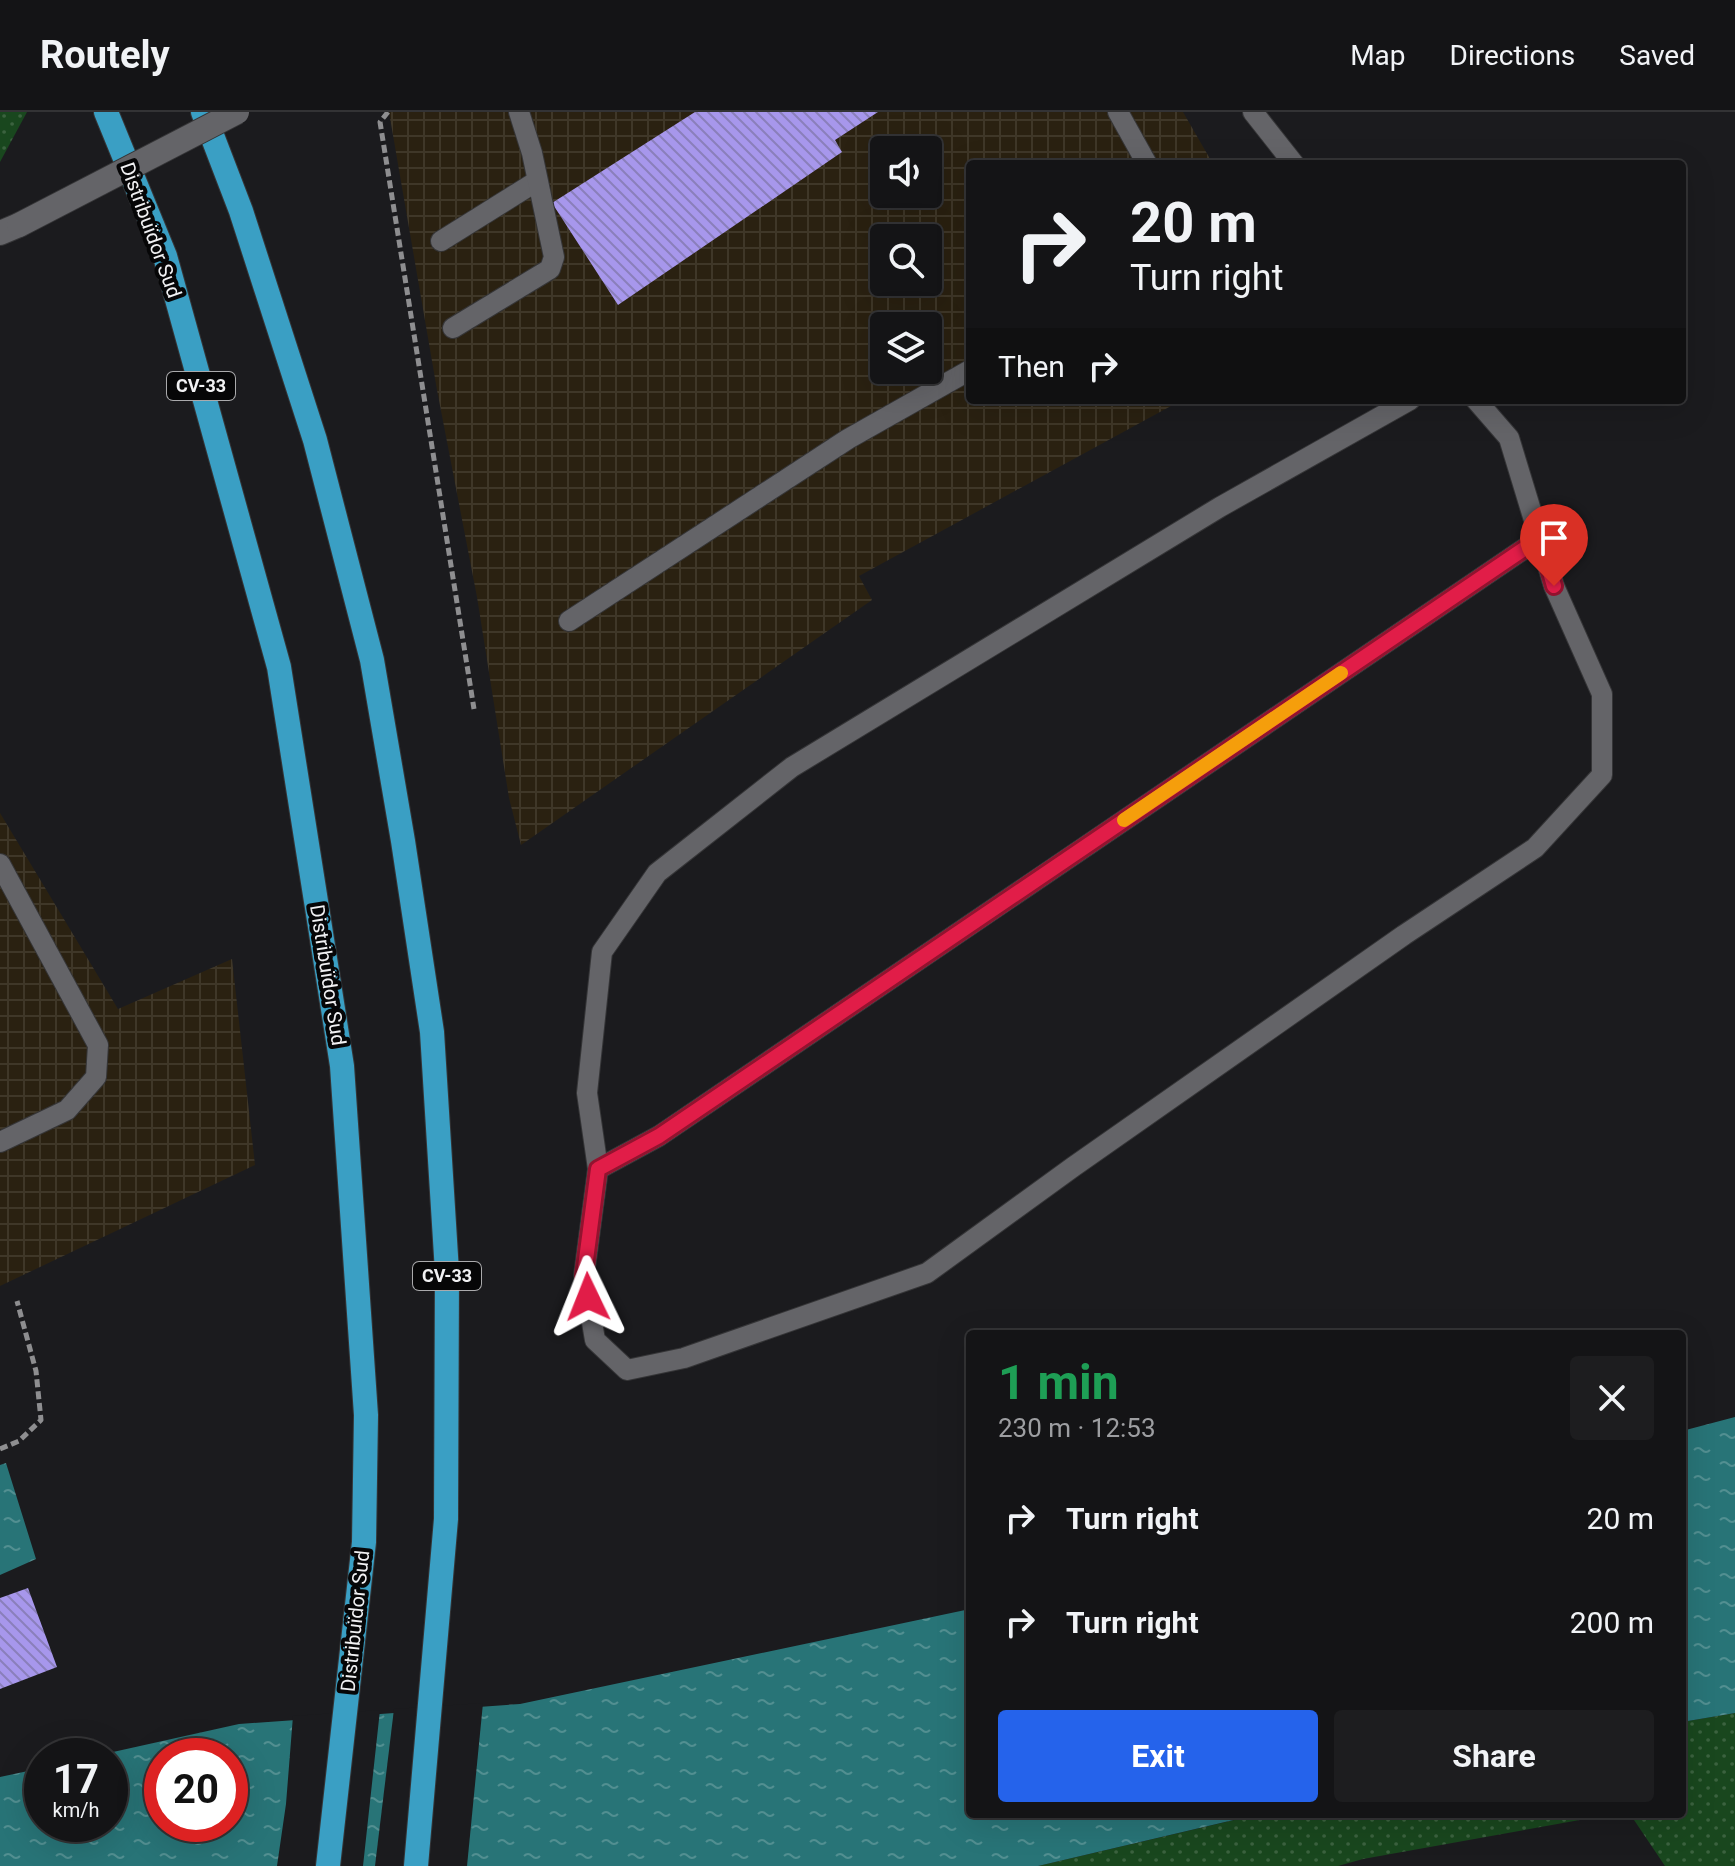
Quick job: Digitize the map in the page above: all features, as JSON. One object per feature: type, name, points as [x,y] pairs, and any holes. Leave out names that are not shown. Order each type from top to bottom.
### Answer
[{"type":"highway","name":"Distribuïdor Sud","points":[[106,112],[165,256],[279,667],[342,1066],[366,1415],[364,1542],[328,1866]]},
{"type":"highway","name":"CV-33","points":[[203,112],[241,211],[315,440],[374,675],[432,1032],[447,1272],[446,1519],[416,1866]]},
{"type":"street","points":[[6,228],[237,112]]},
{"type":"lane","points":[[453,328],[550,269],[554,257],[532,153],[519,112]]},
{"type":"lane","points":[[1118,112],[1145,160]]},
{"type":"lane","points":[[1253,112],[1291,160]]},
{"type":"lane","points":[[441,241],[537,181]]},
{"type":"lane","points":[[569,621],[848,439],[966,372]]},
{"type":"lane","points":[[1403,404],[1220,507],[792,767],[657,873],[602,952],[587,1093],[598,1169],[584,1275],[595,1340],[627,1370],[684,1358],[927,1273],[1391,944],[1535,848],[1602,775],[1602,694],[1554,586],[1509,438],[1479,404]]},
{"type":"lane","points":[[598,1169],[659,1136],[1540,538]]},
{"type":"lane","points":[[0,866],[98,1045],[96,1077],[67,1110],[0,1142]]},
{"type":"path","points":[[388,112],[380,122],[474,709]]},
{"type":"path","points":[[0,1449],[19,1441],[41,1420],[36,1371],[17,1301]]},
{"type":"shaded area","points":[[389,112],[1183,112],[1211,160],[966,160],[966,404],[1175,404],[859,576],[872,600],[521,845],[509,798],[477,597],[437,390]]},
{"type":"shaded area","points":[[0,813],[118,1009],[232,959],[255,1165],[0,1286]]},
{"type":"green space","points":[[0,112],[27,112],[0,162]]},
{"type":"green space","points":[[1735,1713],[1735,1866],[1665,1866],[1633,1818],[1686,1818],[1686,1721]]},
{"type":"green space","points":[[1243,1818],[1591,1818],[1338,1866],[1038,1866]]},
{"type":"water","points":[[1735,1417],[1735,1713],[1686,1721],[1686,1430]]},
{"type":"water","points":[[6,1463],[36,1559],[0,1575],[0,1465]]},
{"type":"water","points":[[966,1610],[966,1818],[1242,1818],[1038,1866],[0,1866],[0,1777],[24,1772],[24,1842],[128,1842],[128,1749],[144,1745],[144,1842],[248,1842],[248,1738],[176,1738],[239,1724],[520,1704]]},
{"type":"pier","points":[[483,1703],[467,1866],[375,1866],[394,1709]]},
{"type":"pier","points":[[380,1710],[363,1866],[277,1866],[293,1716]]},
{"type":"building","points":[[695,112],[878,112],[835,140],[842,152],[618,305],[552,203]]},
{"type":"building","points":[[28,1588],[57,1667],[0,1689],[0,1598]]},
{"type":"slow traffic","points":[[1124,820],[1341,673]]},
{"type":"route","points":[[588,1297],[584,1275],[598,1169],[659,1136],[1540,538],[1554,586]]}]
